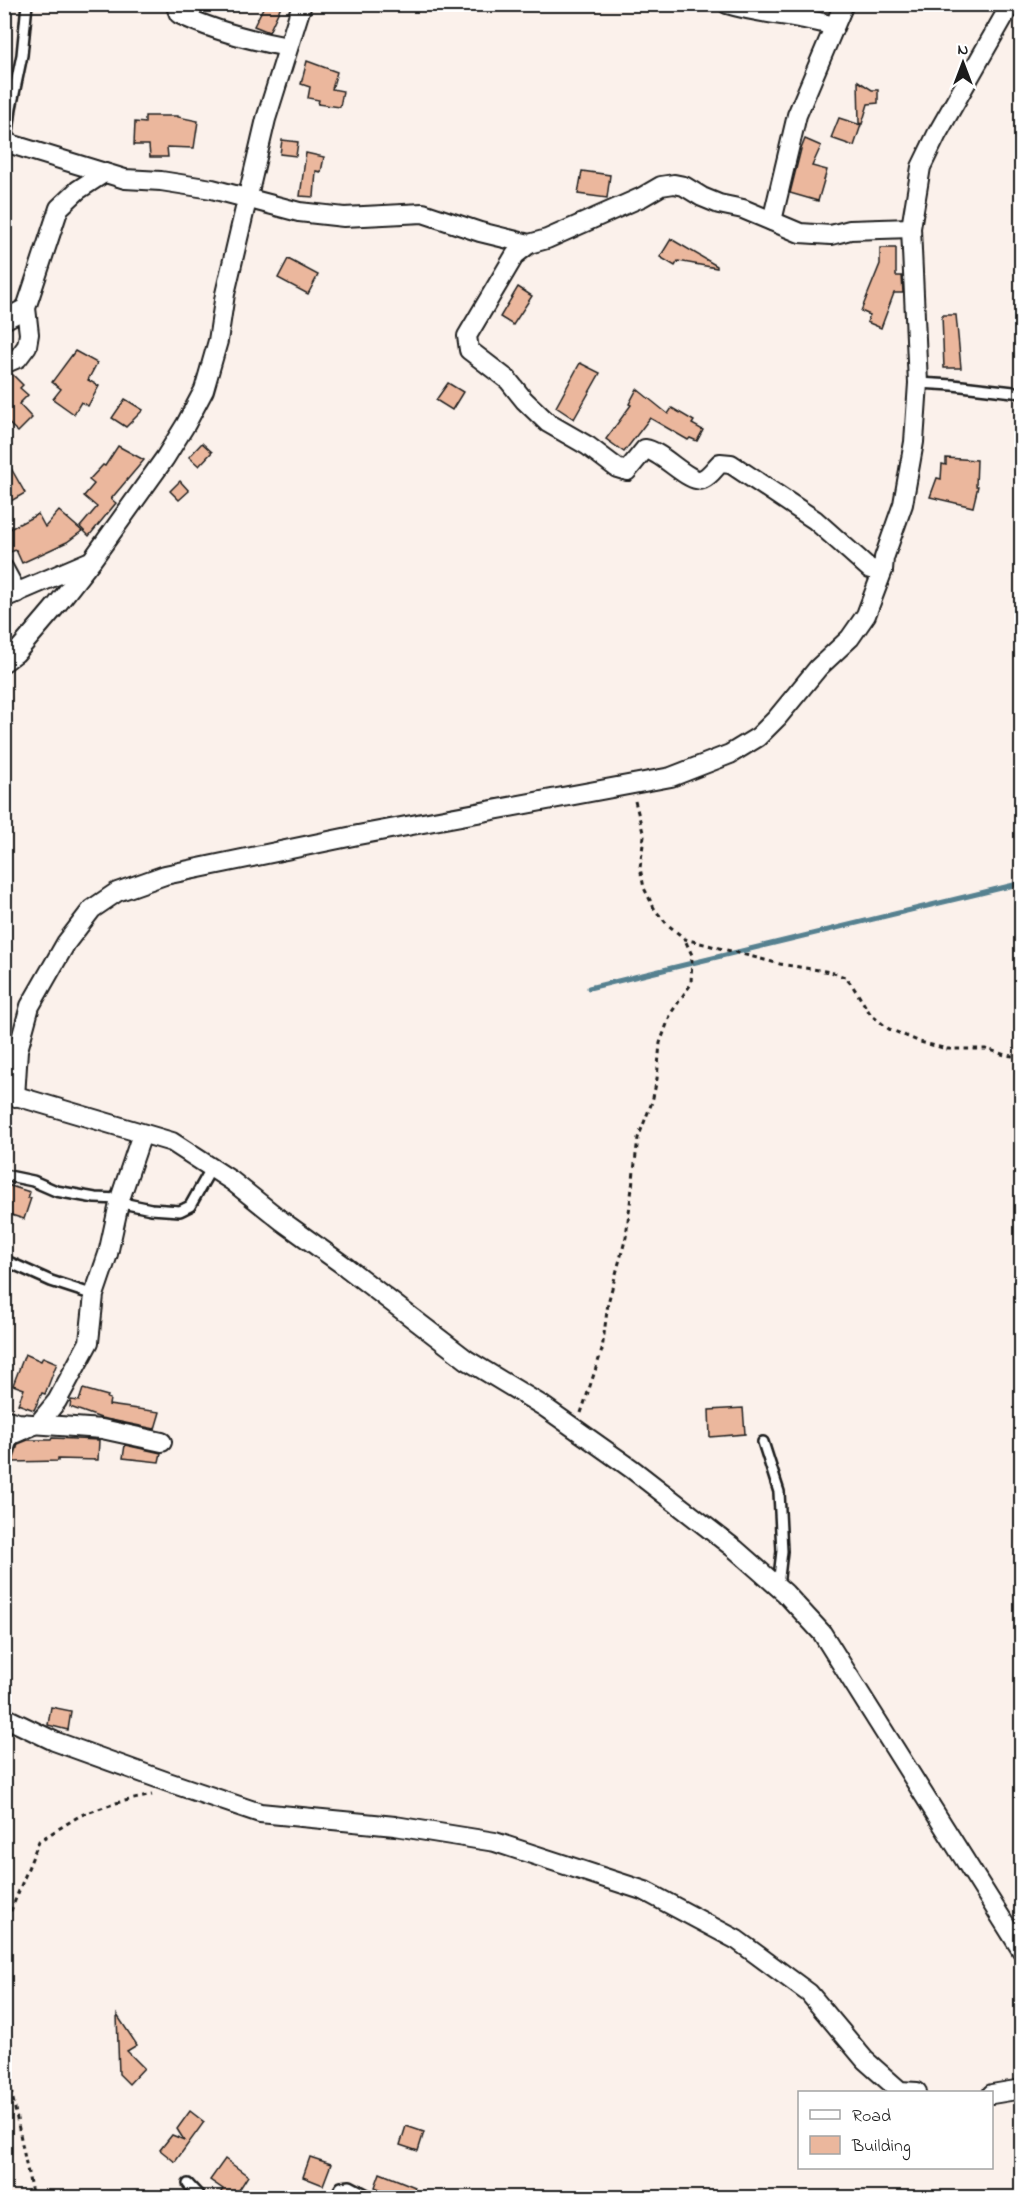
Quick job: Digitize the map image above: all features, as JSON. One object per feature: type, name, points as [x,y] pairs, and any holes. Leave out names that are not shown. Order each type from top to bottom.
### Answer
[{"type":"street","points":[[176,4],[178,14],[207,27],[257,42],[288,47]]},
{"type":"street","points":[[4,662],[16,653],[92,560],[165,458],[204,390],[218,341],[225,294],[266,119],[302,4]]},
{"type":"street","points":[[727,4],[776,15],[810,18],[833,26]]},
{"type":"street","points":[[772,221],[797,115],[844,4]]},
{"type":"street","points":[[1010,5],[937,134],[921,167],[911,228],[918,383],[914,441],[903,504],[884,558],[883,570],[866,615],[850,638],[818,668],[777,718],[758,737],[730,754],[671,777],[358,835],[165,875],[117,892],[92,909],[72,935],[30,1006],[18,1050],[10,1095],[172,1142],[212,1167],[467,1360],[543,1406],[735,1549],[805,1612],[822,1633],[1022,1951]]},
{"type":"street","points":[[9,144],[125,178],[212,189],[299,212],[344,217],[423,213],[480,232],[529,244]]},
{"type":"street","points":[[4,364],[18,358],[27,346],[29,334],[26,308],[59,208],[78,190],[104,173]]},
{"type":"street","points":[[883,570],[870,569],[814,520],[731,464],[720,463],[702,480],[696,480],[684,474],[652,450],[645,449],[627,471],[617,468],[588,446],[548,423],[524,400],[508,380],[470,350],[467,336],[515,255],[529,244],[642,197],[662,186],[674,184],[684,186],[719,204],[743,209],[800,233],[831,235],[850,230],[911,228]]},
{"type":"street","points":[[4,320],[26,308]]},
{"type":"street","points":[[4,569],[11,596],[92,560]]},
{"type":"street","points":[[4,1450],[9,1436],[39,1423],[57,1401],[89,1342],[94,1295],[108,1254],[120,1199],[142,1134]]},
{"type":"street","points":[[4,1419],[18,1423],[102,1429],[162,1442]]},
{"type":"street","points":[[4,1717],[54,1741],[260,1813],[395,1826],[495,1842],[645,1891],[737,1940],[809,1993],[865,2060],[900,2091]]},
{"type":"street","points":[[993,2094],[1022,2090]]},
{"type":"lane","points":[[9,144],[10,117],[22,55],[27,4]]},
{"type":"lane","points":[[918,383],[953,384],[1022,393]]},
{"type":"lane","points":[[4,1175],[33,1181],[56,1191],[95,1198],[120,1199],[127,1204],[152,1209],[180,1211],[190,1206],[212,1167]]},
{"type":"lane","points":[[4,1260],[51,1281],[94,1295]]},
{"type":"lane","points":[[763,1442],[779,1492],[782,1551],[778,1586]]},
{"type":"lane","points":[[188,2184],[201,2198]]},
{"type":"lane","points":[[334,2198],[341,2187],[350,2186],[373,2198]]},
{"type":"path","points":[[631,784],[644,836],[640,868],[644,888],[655,910],[685,939],[780,964],[831,972],[845,977],[871,1015],[889,1029],[920,1042],[947,1049],[987,1049],[1022,1057]]},
{"type":"path","points":[[581,1433],[581,1412],[602,1350],[608,1303],[626,1237],[638,1138],[652,1102],[657,1079],[658,1052],[670,1013],[691,984],[692,955],[685,939]]},
{"type":"path","points":[[4,1928],[39,1841],[81,1815],[116,1803],[151,1796],[165,1789],[168,1782]]},
{"type":"path","points":[[4,2055],[33,2198]]},
{"type":"building","points":[[265,4],[282,4],[269,32],[254,26]]},
{"type":"building","points":[[307,61],[337,72],[332,89],[343,91],[340,107],[318,104],[319,100],[308,98],[310,87],[301,84]]},
{"type":"building","points":[[858,81],[872,90],[878,90],[878,103],[868,104],[862,124],[859,123]]},
{"type":"building","points":[[145,116],[178,116],[198,121],[194,148],[167,147],[168,157],[150,157],[149,145],[134,145],[135,122],[145,123]]},
{"type":"building","points":[[839,118],[861,125],[854,146],[831,138]]},
{"type":"building","points":[[805,139],[821,146],[812,166],[827,170],[818,201],[790,193]]},
{"type":"building","points":[[282,140],[298,142],[296,156],[280,154]]},
{"type":"building","points":[[306,153],[324,157],[321,172],[316,171],[314,197],[300,196]]},
{"type":"building","points":[[582,171],[610,175],[607,198],[578,194]]},
{"type":"building","points":[[671,239],[717,268],[678,261],[675,266],[660,257]]},
{"type":"building","points":[[880,248],[896,248],[896,276],[902,276],[903,293],[894,293],[881,328],[867,322],[870,315],[861,311],[880,264]]},
{"type":"building","points":[[288,259],[318,275],[308,294],[278,278]]},
{"type":"building","points":[[518,287],[532,296],[513,325],[500,317]]},
{"type":"building","points":[[942,315],[956,315],[961,368],[944,368]]},
{"type":"building","points":[[75,351],[97,363],[88,380],[99,386],[88,406],[81,402],[74,414],[53,399],[61,389],[52,382]]},
{"type":"building","points":[[580,363],[600,373],[574,419],[556,407]]},
{"type":"building","points":[[11,373],[23,385],[20,388],[28,395],[19,404],[32,418],[18,432],[4,419],[4,375]]},
{"type":"building","points":[[448,383],[463,392],[452,410],[436,400]]},
{"type":"building","points":[[637,389],[668,414],[672,408],[694,421],[692,424],[703,430],[697,441],[690,438],[688,440],[650,418],[624,452],[606,439],[631,405],[629,404]]},
{"type":"building","points":[[125,399],[143,410],[126,427],[112,418]]},
{"type":"building","points":[[202,443],[212,452],[199,466],[189,457]]},
{"type":"building","points":[[118,446],[144,460],[111,499],[116,503],[89,536],[80,527],[97,507],[84,496],[94,484],[89,480],[103,465],[105,466]]},
{"type":"building","points":[[4,456],[25,493],[4,505]]},
{"type":"building","points":[[946,458],[977,460],[976,486],[978,486],[973,507],[930,497],[937,478],[941,479],[942,464],[946,465]]},
{"type":"building","points":[[180,481],[189,491],[179,500],[170,491]]},
{"type":"building","points":[[59,511],[82,531],[67,542],[22,563],[16,550],[4,554],[4,532],[38,514],[45,527]]},
{"type":"building","points":[[4,1184],[30,1192],[28,1198],[31,1198],[24,1219],[5,1213],[9,1202],[4,1200]]},
{"type":"building","points":[[25,1354],[41,1361],[43,1357],[57,1363],[45,1394],[42,1393],[34,1410],[18,1404],[24,1389],[13,1385]]},
{"type":"building","points":[[83,1389],[108,1396],[109,1405],[160,1412],[155,1429],[101,1418],[70,1407],[71,1400],[79,1401]]},
{"type":"building","points":[[743,1408],[745,1434],[710,1437],[709,1410]]},
{"type":"building","points":[[52,1438],[99,1440],[98,1460],[58,1459],[58,1461],[13,1462],[18,1444],[28,1440],[51,1440]]},
{"type":"building","points":[[125,1445],[161,1453],[159,1462],[123,1458]]},
{"type":"building","points":[[51,1707],[71,1711],[68,1730],[48,1725]]},
{"type":"building","points":[[117,2015],[137,2045],[127,2051],[144,2068],[129,2084],[119,2074]]},
{"type":"building","points":[[190,2111],[204,2122],[175,2162],[160,2150],[172,2135],[184,2140],[177,2129]]},
{"type":"building","points":[[406,2126],[424,2132],[418,2151],[400,2145]]},
{"type":"building","points":[[310,2157],[331,2164],[323,2185],[303,2177]]},
{"type":"building","points":[[225,2159],[248,2176],[234,2198],[217,2198],[223,2189],[210,2180]]},
{"type":"building","points":[[380,2173],[415,2187],[411,2198],[401,2198],[375,2187]]},
{"type":"waterway","points":[[589,988],[1022,883]]}]
